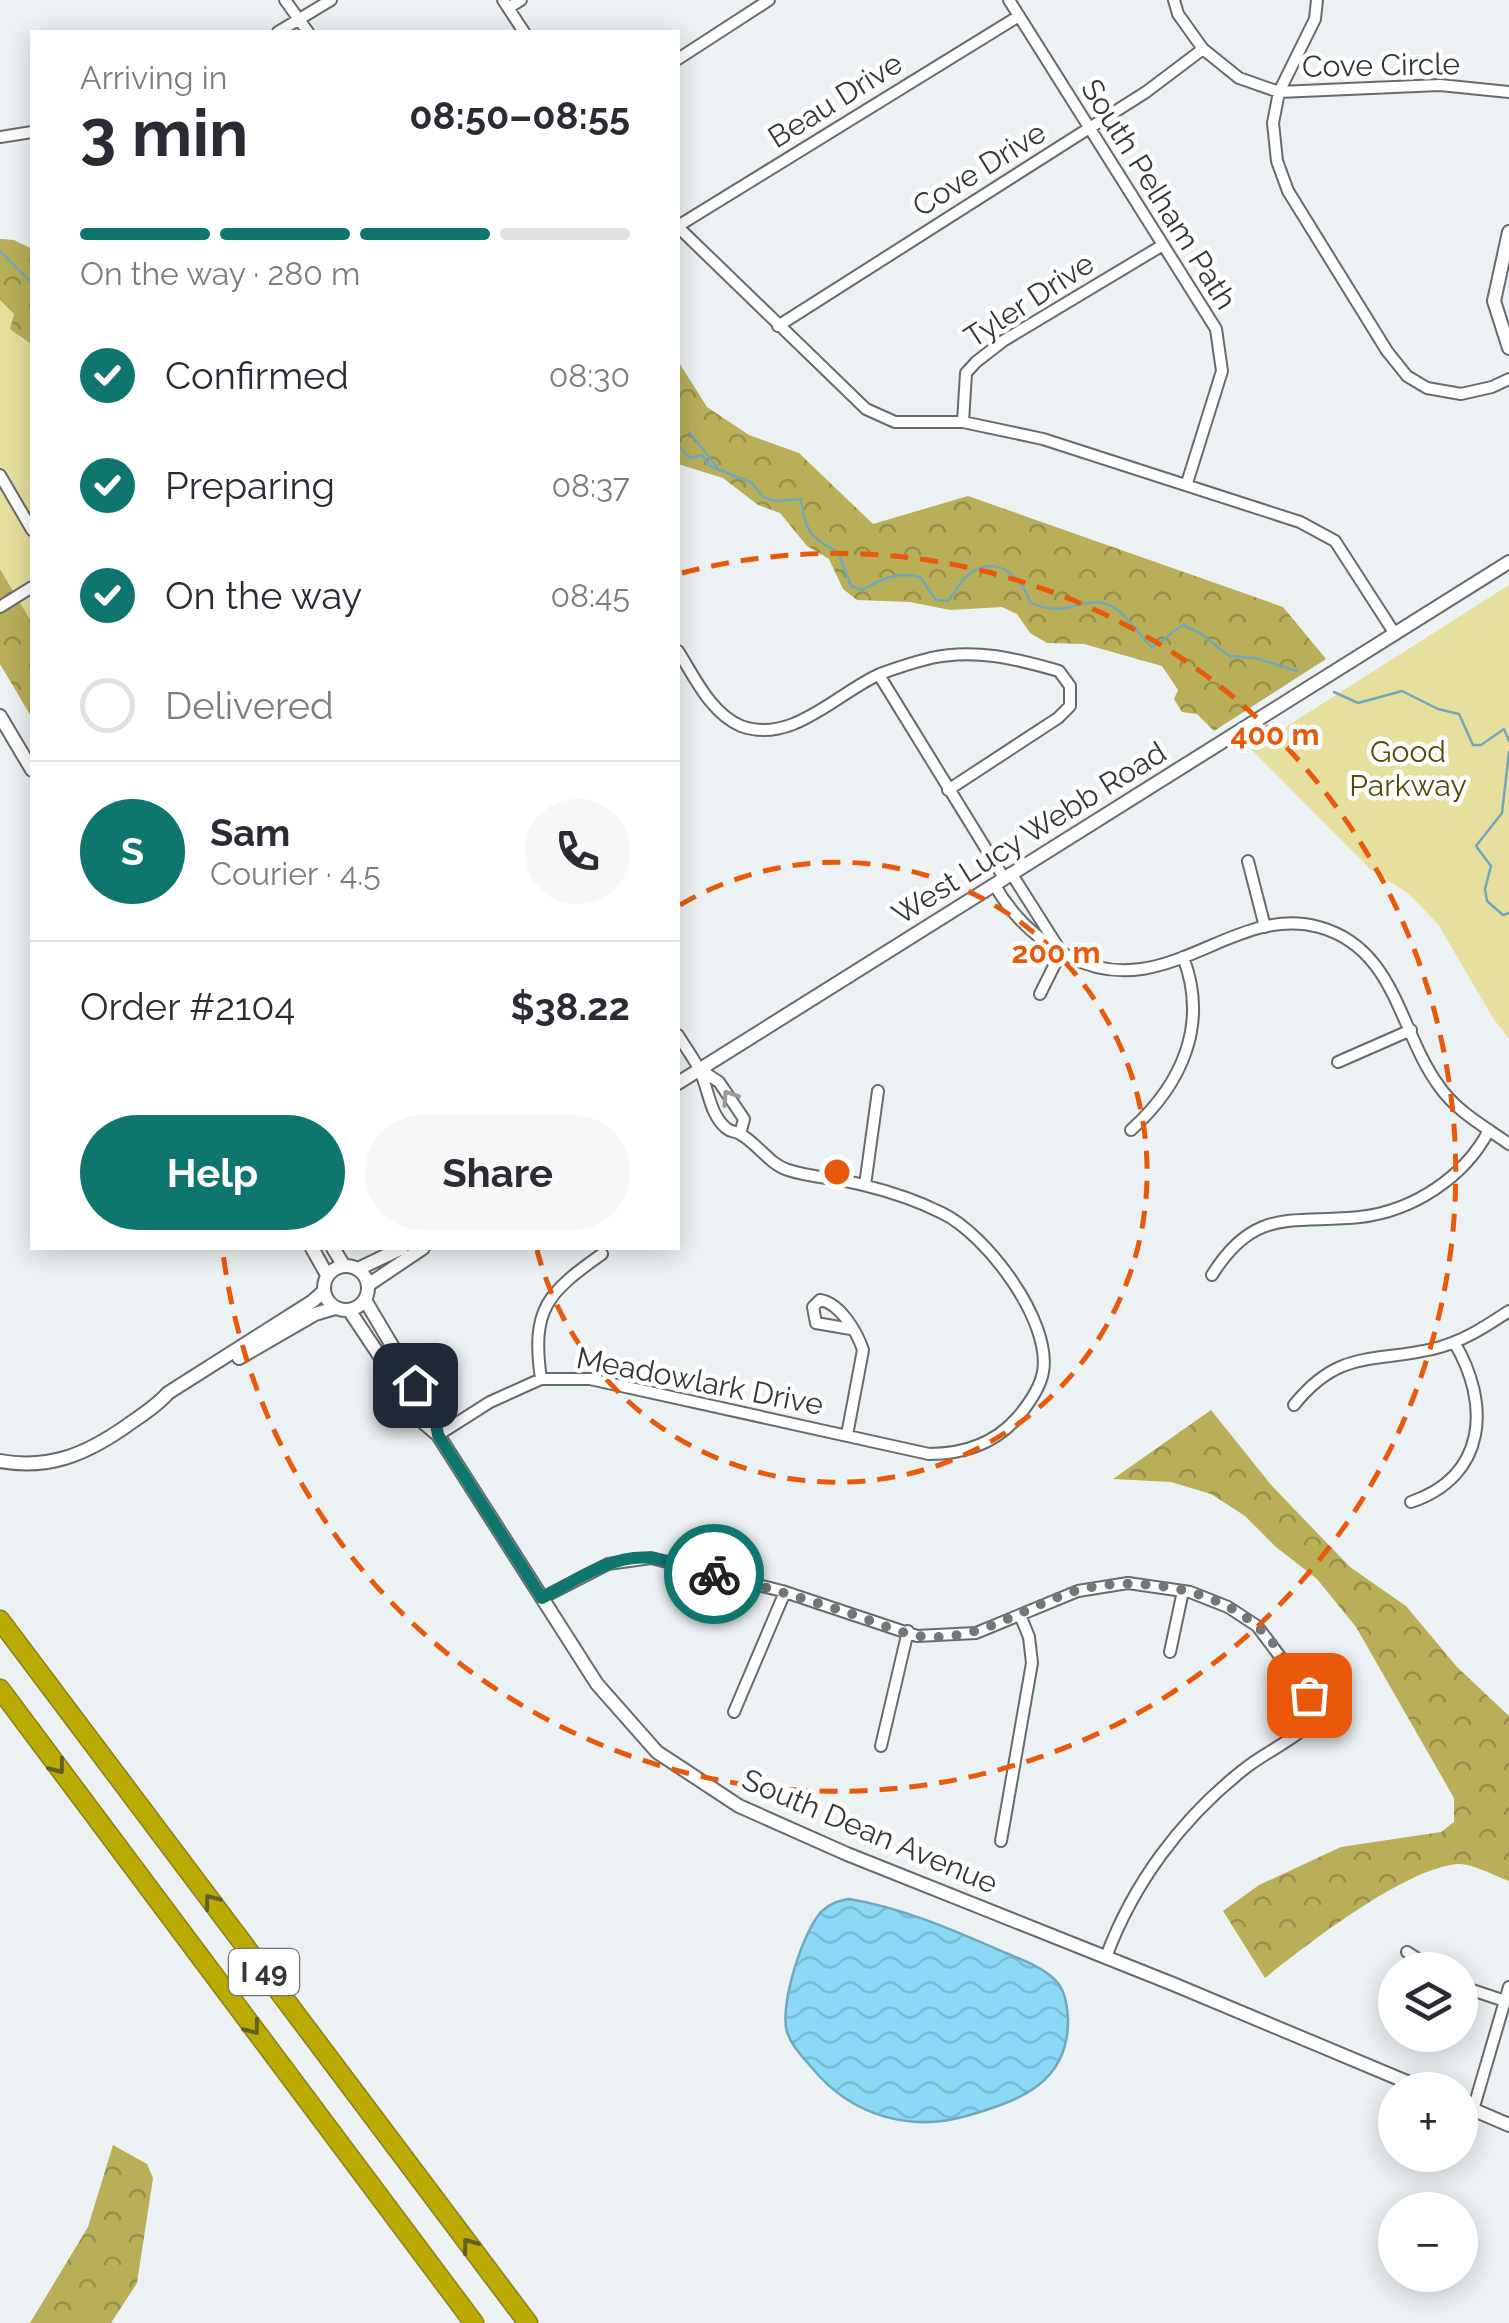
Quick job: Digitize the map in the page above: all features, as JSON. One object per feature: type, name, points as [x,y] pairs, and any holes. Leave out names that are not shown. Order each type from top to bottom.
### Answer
[{"type":"highway","name":"I 49","points":[[0,1620],[528,2323]]},
{"type":"highway","name":"I 49","points":[[0,1689],[474,2323]]},
{"type":"street","points":[[285,0],[307,30]]},
{"type":"street","points":[[281,30],[331,0]]},
{"type":"street","points":[[521,0],[506,4],[523,30]]},
{"type":"street","points":[[680,58],[769,0]]},
{"type":"street","name":"South Pelham Path","points":[[1010,0],[1216,329],[1222,357],[1218,386],[1187,483]]},
{"type":"street","name":"Cove Circle","points":[[1174,0],[1178,14],[1203,49],[1239,78],[1279,92],[1440,85],[1509,92]]},
{"type":"street","points":[[1317,0],[1314,18],[1279,92],[1273,124],[1277,161],[1288,191],[1387,351],[1407,376],[1427,388],[1460,394],[1509,379]]},
{"type":"street","name":"Beau Drive","points":[[680,226],[1019,16]]},
{"type":"street","name":"Cove Drive","points":[[778,326],[1088,129],[1203,49]]},
{"type":"street","points":[[0,137],[30,132]]},
{"type":"street","points":[[680,229],[852,398],[879,416],[895,422],[963,422],[1043,439],[1300,522],[1335,541],[1395,634]]},
{"type":"street","points":[[1509,232],[1494,302],[1509,348]]},
{"type":"street","name":"Tyler Drive","points":[[963,422],[966,372],[976,362],[1003,341],[1163,245]]},
{"type":"street","points":[[0,474],[30,526]]},
{"type":"street","name":"West Lucy Webb Road","points":[[680,1082],[1509,562]]},
{"type":"street","points":[[0,607],[30,587]]},
{"type":"street","points":[[680,653],[715,707],[738,725],[762,730],[795,724],[879,675],[934,657],[998,654],[1059,671],[1070,686],[1070,706],[1058,718],[948,790]]},
{"type":"street","points":[[879,675],[1003,878],[1061,952]]},
{"type":"street","points":[[0,716],[30,767]]},
{"type":"street","points":[[1248,862],[1264,927]]},
{"type":"street","points":[[1003,878],[1026,927],[1082,963],[1119,970],[1151,968],[1264,927],[1308,924],[1340,935],[1381,972],[1426,1066],[1447,1097],[1509,1144]]},
{"type":"street","points":[[1040,994],[1061,952]]},
{"type":"street","points":[[1131,1130],[1174,1082],[1189,1046],[1194,1006],[1183,958]]},
{"type":"street","points":[[1338,1062],[1411,1030]]},
{"type":"street","points":[[680,1038],[700,1069],[720,1082],[744,1119],[740,1134]]},
{"type":"street","name":"Meadowlark Drive","points":[[438,1435],[490,1402],[541,1379],[590,1379],[928,1454],[948,1454],[995,1438],[1035,1392],[1042,1375],[1041,1338],[1032,1313],[970,1234],[944,1214],[865,1185],[788,1170],[740,1134],[727,1130],[711,1106],[700,1069]]},
{"type":"street","points":[[865,1185],[878,1091]]},
{"type":"street","points":[[1212,1275],[1230,1250],[1270,1224],[1302,1217],[1373,1216],[1412,1203],[1444,1183],[1471,1158],[1489,1130]]},
{"type":"street","points":[[313,1250],[327,1275],[324,1291],[328,1302],[342,1309]]},
{"type":"street","points":[[334,1250],[368,1285]]},
{"type":"street","points":[[327,1275],[397,1250]]},
{"type":"street","points":[[159,1403],[315,1314],[365,1300],[368,1285],[420,1250]]},
{"type":"street","points":[[541,1379],[536,1346],[546,1306],[562,1282],[602,1254]]},
{"type":"street","points":[[2,1462],[42,1464],[78,1456],[324,1291]]},
{"type":"street","name":"South Dean Avenue","points":[[365,1300],[435,1418],[438,1435]]},
{"type":"street","name":"South Dean Avenue","points":[[342,1309],[425,1424],[438,1435],[597,1684],[657,1752],[738,1806],[1383,2072]]},
{"type":"street","points":[[1294,1405],[1315,1382],[1348,1363],[1454,1342],[1509,1311]]},
{"type":"street","points":[[847,1435],[863,1350],[851,1329]]},
{"type":"street","points":[[1411,1502],[1450,1480],[1470,1451],[1478,1414],[1477,1397],[1468,1365],[1454,1342]]},
{"type":"street","points":[[542,1598],[608,1564],[651,1558],[785,1592],[918,1636],[976,1633],[1078,1590],[1128,1583],[1183,1591],[1228,1607],[1257,1626],[1279,1651],[1309,1695],[1314,1721],[1244,1769],[1182,1829],[1154,1864],[1121,1917],[1106,1957]]},
{"type":"street","points":[[1170,1652],[1183,1591]]},
{"type":"street","points":[[734,1712],[785,1592]]},
{"type":"street","points":[[1001,1841],[1032,1663],[1029,1637],[1020,1614]]},
{"type":"street","points":[[881,1746],[908,1632]]},
{"type":"street","points":[[1478,2074],[1509,1987]]},
{"type":"street","points":[[1478,1993],[1504,2002]]},
{"type":"street","points":[[1478,2112],[1509,2125]]},
{"type":"green space","points":[[0,239],[14,240],[30,248],[30,344],[10,329],[14,314],[0,300]]},
{"type":"green space","points":[[0,300],[14,314],[20,338],[30,344],[30,620],[0,569]]},
{"type":"green space","points":[[680,364],[707,407],[749,435],[799,453],[873,524],[968,496],[1283,607],[1326,659],[1214,731],[1197,714],[1182,712],[1174,699],[1178,690],[1162,666],[1084,644],[1047,643],[1030,633],[1017,614],[1002,607],[950,610],[910,602],[857,600],[843,589],[829,559],[807,546],[780,513],[758,505],[723,478],[680,465]]},
{"type":"green space","points":[[0,569],[30,620],[30,715],[0,664]]},
{"type":"green space","name":"Good Parkway","points":[[1509,585],[1509,1039],[1438,924],[1408,893],[1371,870],[1251,749]]},
{"type":"green space","points":[[1211,1410],[1272,1486],[1350,1567],[1406,1606],[1457,1667],[1509,1716],[1509,1881],[1464,1864],[1436,1869],[1357,1910],[1265,1978],[1223,1911],[1259,1885],[1341,1847],[1441,1832],[1454,1822],[1454,1798],[1356,1627],[1317,1579],[1245,1516],[1211,1494],[1171,1482],[1113,1479]]},
{"type":"green space","points":[[113,2145],[147,2164],[153,2178],[137,2283],[111,2323],[30,2323],[88,2227]]},
{"type":"water","points":[[849,1899],[890,1908],[948,1929],[1031,1964],[1053,1978],[1063,1991],[1068,2019],[1066,2041],[1051,2073],[1007,2103],[970,2115],[926,2122],[905,2121],[864,2109],[829,2085],[789,2037],[786,2005],[807,1934],[828,1906]]},
{"type":"waterway","points":[[0,251],[30,281]]},
{"type":"waterway","points":[[689,432],[717,467]]},
{"type":"waterway","points":[[680,448],[690,458],[702,455],[710,466],[752,483],[763,497],[776,501],[801,499],[810,532],[838,552],[851,586],[862,590],[889,577],[911,575],[920,577],[936,600],[948,601],[972,572],[993,566],[1011,574],[1030,602],[1042,607],[1097,602],[1113,607],[1152,647],[1183,625],[1229,656],[1255,658],[1297,671]]},
{"type":"waterway","points":[[1334,692],[1358,703],[1402,691],[1438,709],[1459,714],[1473,745],[1481,745],[1504,729],[1509,741]]},
{"type":"waterway","points":[[1509,752],[1502,813],[1476,846],[1491,866],[1485,889],[1487,901],[1503,915],[1509,913]]},
{"type":"way so far","points":[[714,1574],[782,1591],[918,1636],[976,1633],[1078,1590],[1128,1583],[1190,1592],[1228,1607],[1257,1626],[1309,1695]]},
{"type":"route","points":[[415,1385],[435,1418],[438,1435],[542,1598],[608,1564],[632,1559],[651,1558],[714,1574]]}]
